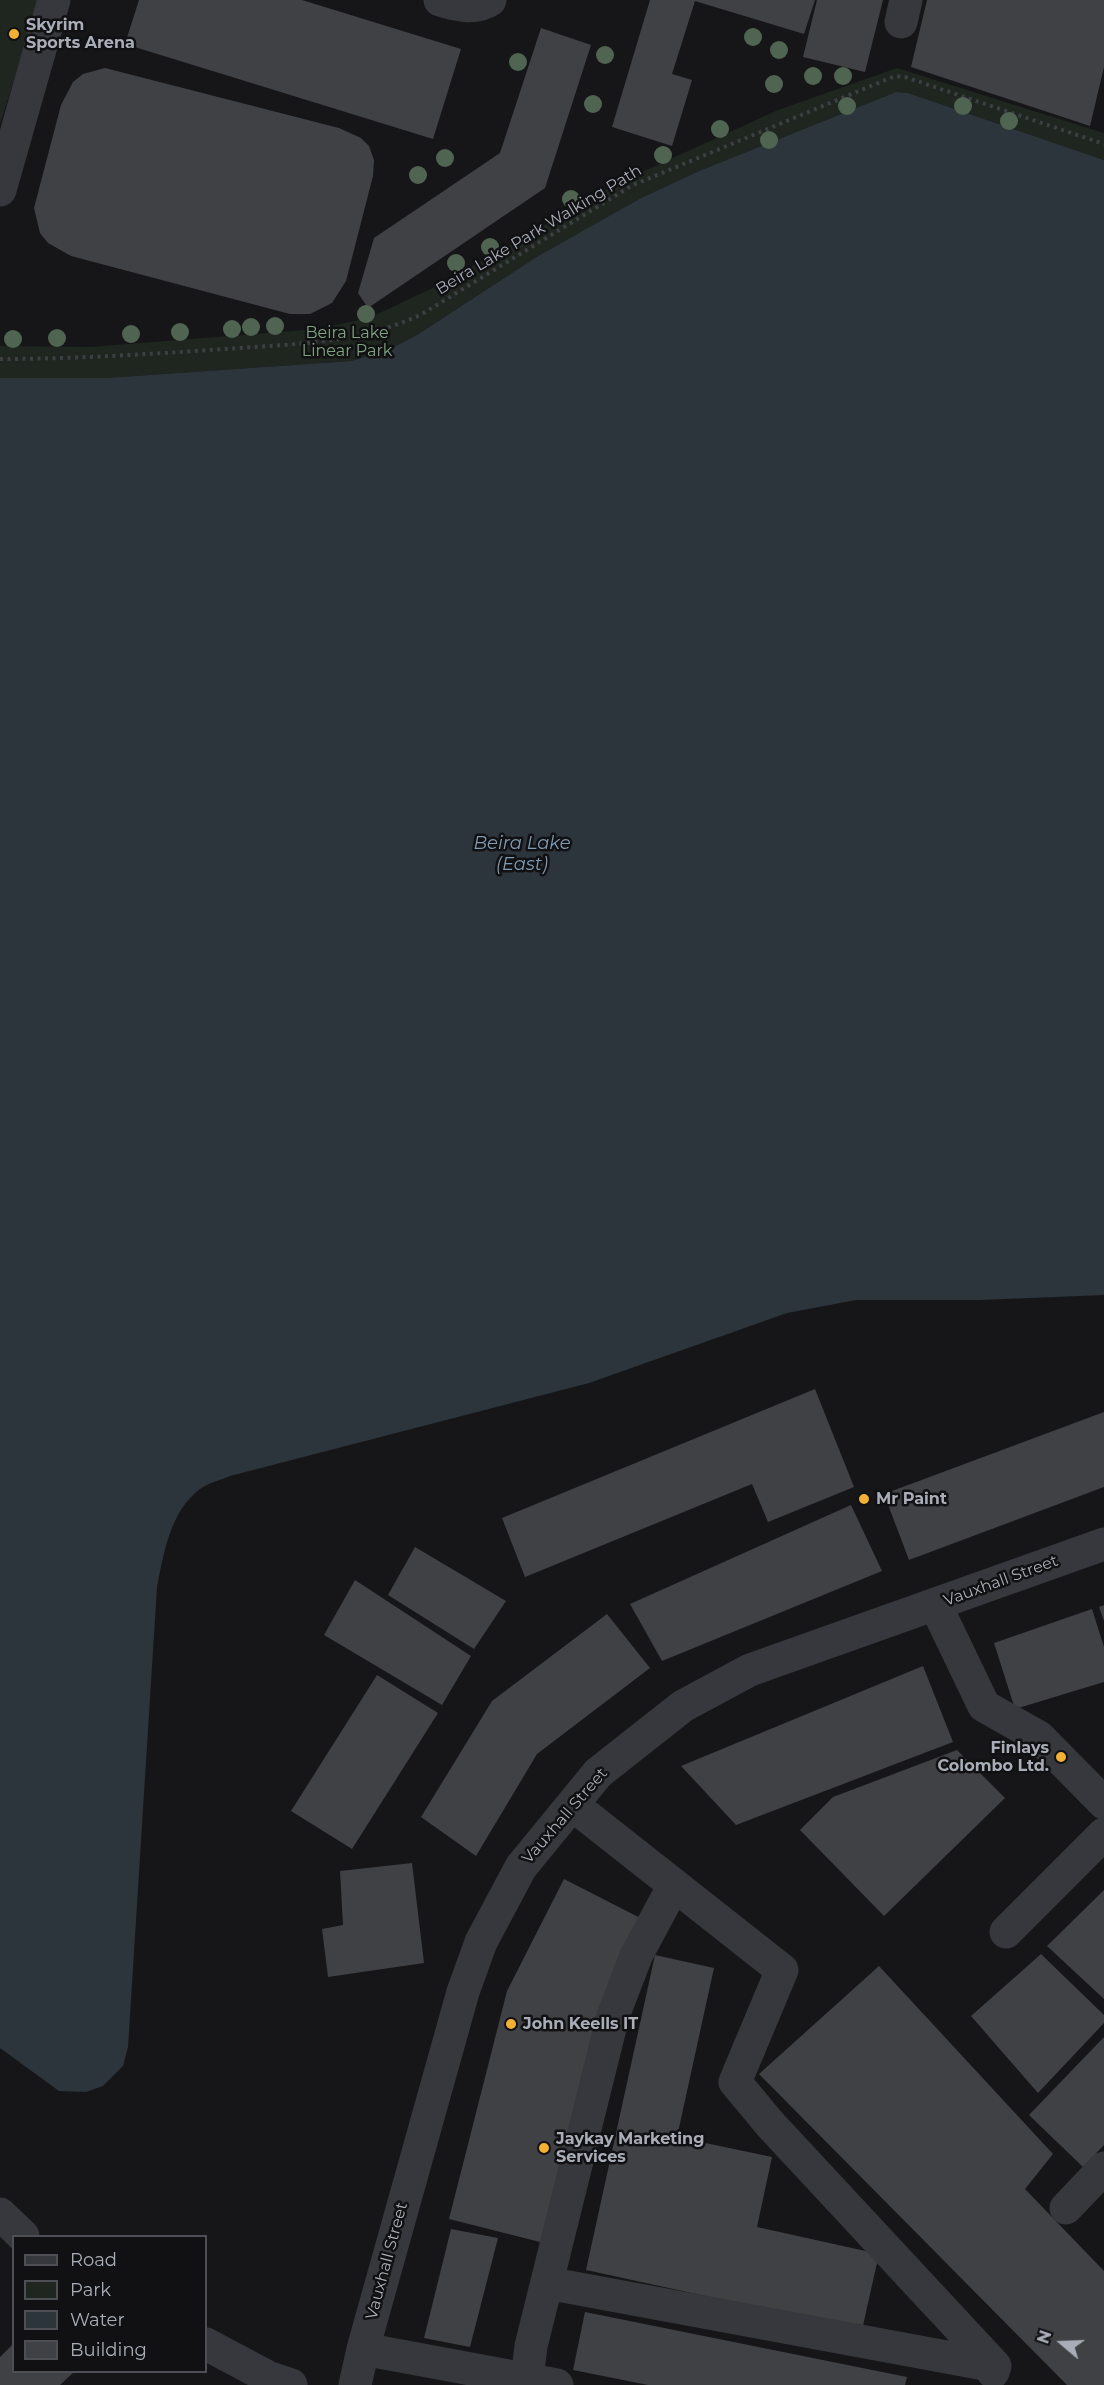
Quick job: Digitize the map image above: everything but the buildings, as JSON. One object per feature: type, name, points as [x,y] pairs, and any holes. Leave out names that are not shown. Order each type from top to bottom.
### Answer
[{"type":"street","points":[[0,190],[54,0]]},
{"type":"street","points":[[440,0],[458,6],[473,6],[490,0]]},
{"type":"street","name":"Vauxhall Street","points":[[355,2385],[363,2349],[463,1992],[481,1942],[521,1867],[574,1806],[598,1773],[683,1706],[750,1670],[1104,1544]]},
{"type":"street","points":[[935,1604],[984,1706],[1038,1737],[1104,1803]]},
{"type":"street","points":[[574,1806],[782,1970],[735,2082],[992,2375]]},
{"type":"street","points":[[1006,1932],[1104,1834]]},
{"type":"street","points":[[363,2349],[542,2382],[531,2346],[613,2016],[636,1956],[674,1885]]},
{"type":"street","points":[[1066,2208],[1104,2168]]},
{"type":"street","points":[[0,2214],[22,2235]]},
{"type":"street","points":[[548,2283],[992,2375]]},
{"type":"street","points":[[207,2345],[270,2378],[291,2385]]},
{"type":"path","name":"Beira Lake Park Walking Path","points":[[0,359],[85,358],[321,342],[396,327],[422,314],[633,185],[895,76],[905,77],[1104,144]]},
{"type":"green space","name":"Skyrim Sports Arena","points":[[0,0],[40,0],[0,124]]},
{"type":"green space","name":"Beira Lake Linear Park","points":[[897,68],[1104,133],[1104,160],[908,93],[896,92],[699,171],[641,198],[538,256],[417,335],[390,349],[351,361],[106,378],[0,378],[0,346],[90,347],[317,329],[369,318],[441,284],[620,182],[778,110]]},
{"type":"water","name":"Beira Lake (East)","points":[[896,92],[908,93],[1104,160],[1104,1295],[980,1300],[856,1300],[787,1313],[589,1383],[230,1476],[200,1489],[190,1498],[175,1521],[166,1547],[157,1587],[128,2047],[123,2066],[103,2086],[86,2092],[59,2091],[0,2048],[0,378],[106,378],[351,361],[390,349],[417,335],[538,256],[641,198],[699,171]]},
{"type":"place","name":"Skyrim Sports Arena","points":[[14,34]]},
{"type":"place","name":"Mr Paint","points":[[864,1499]]},
{"type":"place","name":"Finlays Colombo Ltd.","points":[[1061,1757]]},
{"type":"place","name":"John Keells IT","points":[[511,2024]]},
{"type":"place","name":"Jaykay Marketing Services","points":[[544,2148]]}]
